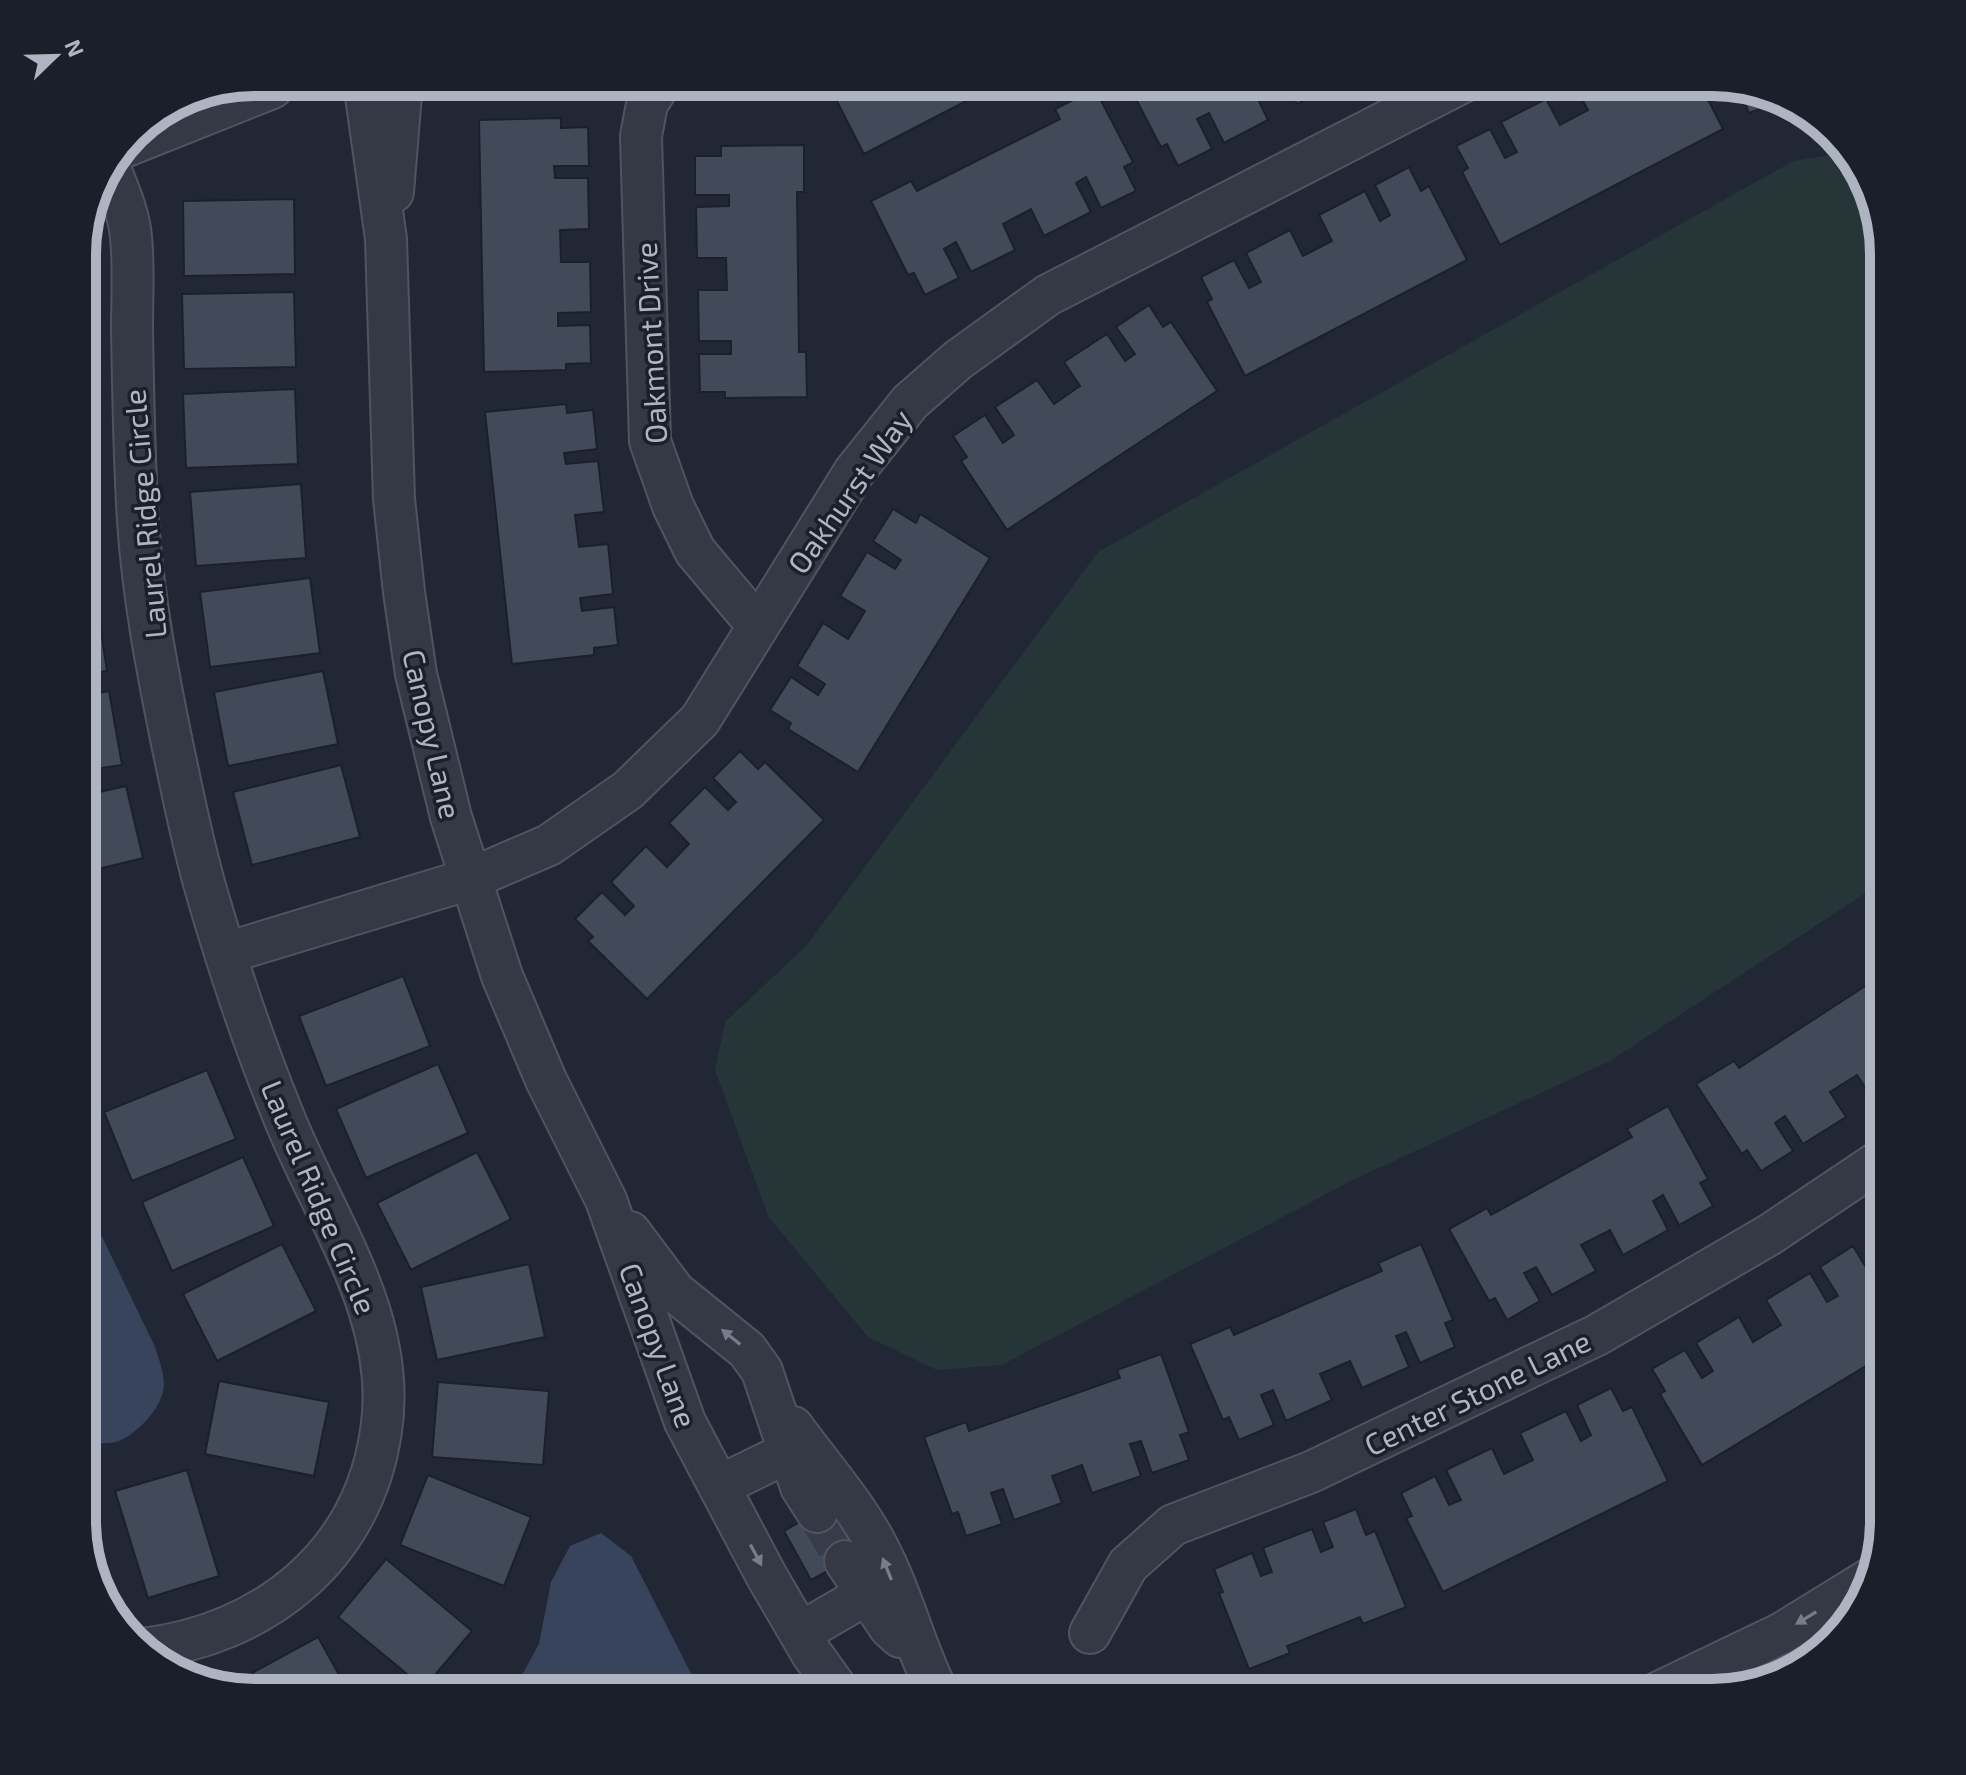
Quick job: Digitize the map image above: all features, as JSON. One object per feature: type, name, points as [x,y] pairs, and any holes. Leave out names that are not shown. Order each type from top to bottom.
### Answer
[{"type":"street","points":[[147,138],[252,96]]},
{"type":"street","name":"Canopy Lane","points":[[366,96],[386,239],[394,499],[404,592],[422,700],[470,879],[521,1025],[606,1200],[685,1422],[800,1633],[831,1679]]},
{"type":"street","name":"Canopy Lane","points":[[386,239],[396,172],[401,96]]},
{"type":"street","name":"Oakmont Drive","points":[[652,96],[647,104],[641,136],[650,441],[673,506],[695,551],[758,626]]},
{"type":"street","name":"Oakhurst Way","points":[[470,879],[549,845],[628,790],[700,720],[854,472],[910,402],[958,360],[1048,295],[1436,96]]},
{"type":"street","name":"Laurel Ridge Circle","points":[[114,181],[131,236],[138,508],[146,599],[188,820],[226,953],[281,1111],[372,1314],[383,1381],[382,1429],[373,1469],[361,1502],[322,1561],[291,1591],[224,1631],[195,1642],[159,1647]]},
{"type":"street","points":[[226,953],[470,879]]},
{"type":"street","name":"Center Stone Lane","points":[[1090,1633],[1128,1565],[1173,1525],[1311,1472],[1597,1335],[1769,1235],[1870,1167]]},
{"type":"street","name":"Canopy Lane","points":[[606,1200],[675,1292],[747,1350],[762,1371],[775,1400],[801,1487],[817,1512]]},
{"type":"street","name":"Canopy Lane","points":[[775,1400],[861,1518],[885,1561],[918,1653],[931,1679]]},
{"type":"street","points":[[719,1486],[789,1452]]},
{"type":"street","name":"Canopy Lane","points":[[845,1561],[890,1628],[918,1653]]},
{"type":"street","points":[[1686,1679],[1782,1633],[1855,1588]]},
{"type":"street","points":[[800,1633],[867,1594]]},
{"type":"shaded area","points":[[1834,155],[1849,175],[1862,203],[1870,244],[1870,890],[1610,1061],[1355,1179],[1002,1365],[937,1370],[868,1337],[768,1216],[715,1070],[725,1022],[807,945],[1098,552],[1793,161]]},
{"type":"water","points":[[96,1224],[155,1347],[164,1380],[160,1401],[143,1424],[117,1442],[96,1443]]},
{"type":"water","points":[[601,1533],[631,1556],[694,1679],[520,1679],[539,1644],[551,1582],[570,1546]]},
{"type":"building","points":[[834,96],[976,96],[864,154]]},
{"type":"building","points":[[1081,96],[1099,96],[1133,162],[1124,167],[1136,191],[1101,208],[1086,177],[1076,183],[1091,212],[1044,236],[1031,209],[1003,224],[1015,250],[971,272],[956,242],[944,249],[959,278],[925,295],[914,273],[908,275],[871,201],[911,181],[917,191],[1060,119],[1055,109]]},
{"type":"building","points":[[1134,96],[1256,96],[1268,120],[1224,143],[1209,113],[1197,119],[1212,149],[1178,166],[1167,144],[1161,147]]},
{"type":"building","points":[[1293,96],[1313,96],[1297,104]]},
{"type":"building","points":[[1580,96],[1706,96],[1723,129],[1500,245],[1462,172],[1468,168],[1456,146],[1490,129],[1505,158],[1517,152],[1501,122],[1546,99],[1560,125],[1588,110]]},
{"type":"building","points":[[1744,99],[1768,106],[1749,113]]},
{"type":"building","points":[[561,118],[561,128],[588,127],[589,166],[554,166],[555,178],[588,178],[589,229],[560,230],[561,262],[590,262],[591,312],[558,313],[558,326],[590,325],[591,363],[566,364],[566,370],[484,372],[479,120]]},
{"type":"building","points":[[804,145],[804,192],[797,192],[799,352],[806,352],[807,397],[725,398],[725,392],[700,392],[699,354],[731,354],[731,341],[699,341],[698,290],[727,290],[726,258],[697,258],[696,207],[729,206],[729,195],[695,195],[695,156],[721,156],[721,146]]},
{"type":"building","points":[[1409,167],[1421,191],[1429,186],[1467,260],[1245,376],[1207,302],[1212,299],[1201,277],[1234,260],[1249,288],[1261,282],[1246,253],[1290,230],[1303,256],[1332,241],[1319,215],[1365,191],[1380,221],[1390,215],[1375,185]]},
{"type":"building","points":[[294,199],[295,274],[184,276],[183,201]]},
{"type":"building","points":[[294,292],[296,367],[184,369],[182,294]]},
{"type":"building","points":[[1149,305],[1163,327],[1171,322],[1217,391],[1007,530],[961,461],[967,457],[953,436],[985,415],[1003,443],[1014,435],[995,407],[1037,380],[1054,404],[1080,386],[1064,362],[1107,334],[1125,361],[1135,354],[1116,327]]},
{"type":"building","points":[[295,389],[298,464],[186,468],[183,394]]},
{"type":"building","points":[[566,404],[567,413],[593,410],[597,449],[564,453],[566,464],[598,461],[604,512],[575,515],[579,547],[608,544],[613,594],[580,598],[582,611],[614,607],[618,645],[594,648],[594,655],[512,664],[485,412]]},
{"type":"building","points":[[301,484],[306,558],[196,566],[190,492]]},
{"type":"building","points":[[893,509],[916,523],[920,514],[990,558],[858,772],[788,729],[791,723],[770,710],[791,677],[818,695],[825,684],[797,666],[823,623],[848,639],[865,611],[840,596],[867,552],[895,569],[901,560],[873,541]]},
{"type":"building","points":[[310,578],[320,653],[210,667],[200,592]]},
{"type":"building","points":[[96,596],[107,671],[96,672]]},
{"type":"building","points":[[323,671],[338,744],[228,766],[214,692]]},
{"type":"building","points":[[109,691],[122,765],[96,769],[96,693]]},
{"type":"building","points":[[740,751],[758,769],[765,762],[824,820],[647,999],[588,941],[593,937],[575,919],[602,892],[625,915],[634,906],[611,882],[646,846],[667,867],[689,844],[669,823],[705,787],[728,810],[736,802],[713,778]]},
{"type":"building","points":[[341,765],[360,837],[252,865],[233,792]]},
{"type":"building","points":[[126,786],[143,858],[96,870],[96,793]]},
{"type":"building","points":[[403,976],[430,1046],[326,1086],[299,1016]]},
{"type":"building","points":[[1870,983],[1870,1094],[1857,1075],[1830,1092],[1846,1117],[1803,1144],[1785,1116],[1775,1123],[1793,1151],[1761,1171],[1747,1150],[1742,1154],[1696,1084],[1734,1061],[1739,1068]]},
{"type":"building","points":[[438,1064],[468,1133],[366,1178],[336,1109]]},
{"type":"building","points":[[207,1070],[236,1139],[132,1181],[104,1112]]},
{"type":"building","points":[[1668,1106],[1708,1179],[1700,1183],[1713,1206],[1679,1225],[1663,1195],[1653,1201],[1668,1230],[1623,1255],[1610,1230],[1581,1245],[1596,1271],[1552,1295],[1536,1267],[1524,1273],[1540,1301],[1507,1320],[1495,1298],[1489,1301],[1449,1229],[1487,1208],[1491,1215],[1632,1137],[1627,1129]]},
{"type":"building","points":[[477,1152],[511,1219],[411,1270],[377,1203]]},
{"type":"building","points":[[243,1157],[274,1226],[172,1271],[142,1202]]},
{"type":"building","points":[[282,1244],[316,1311],[217,1361],[183,1294]]},
{"type":"building","points":[[1421,1244],[1453,1320],[1445,1323],[1455,1347],[1420,1363],[1406,1332],[1396,1336],[1409,1367],[1362,1388],[1350,1361],[1320,1374],[1332,1400],[1286,1421],[1273,1390],[1261,1395],[1274,1425],[1239,1440],[1229,1417],[1223,1420],[1190,1344],[1230,1327],[1234,1335],[1382,1271],[1378,1263]]},
{"type":"building","points":[[1853,1246],[1867,1269],[1870,1267],[1870,1363],[1702,1465],[1660,1394],[1665,1391],[1652,1369],[1685,1350],[1702,1378],[1713,1371],[1696,1343],[1739,1317],[1753,1342],[1781,1325],[1766,1300],[1810,1273],[1827,1302],[1838,1296],[1820,1267]]},
{"type":"building","points":[[529,1264],[545,1337],[437,1360],[421,1287]]},
{"type":"building","points":[[1161,1354],[1189,1432],[1180,1435],[1189,1460],[1152,1473],[1141,1441],[1130,1444],[1141,1476],[1092,1493],[1082,1465],[1052,1476],[1062,1503],[1014,1520],[1003,1489],[991,1493],[1002,1524],[966,1536],[958,1512],[952,1514],[924,1437],[966,1422],[969,1431],[1120,1378],[1117,1370]]},
{"type":"building","points":[[219,1381],[329,1402],[314,1476],[205,1454]]},
{"type":"building","points":[[438,1382],[549,1391],[543,1465],[432,1457]]},
{"type":"building","points":[[1611,1388],[1623,1411],[1632,1407],[1668,1481],[1443,1592],[1406,1518],[1412,1516],[1401,1493],[1435,1476],[1449,1505],[1461,1500],[1446,1470],[1492,1448],[1504,1474],[1533,1460],[1520,1433],[1566,1411],[1581,1441],[1591,1435],[1577,1405]]},
{"type":"building","points":[[187,1470],[219,1576],[148,1598],[115,1491]]},
{"type":"building","points":[[428,1475],[531,1517],[504,1586],[400,1545]]},
{"type":"building","points":[[838,1500],[866,1549],[811,1580],[784,1531]]},
{"type":"building","points":[[1356,1509],[1366,1535],[1375,1531],[1406,1607],[1363,1624],[1360,1617],[1287,1646],[1290,1653],[1249,1669],[1219,1593],[1223,1592],[1214,1569],[1252,1553],[1261,1576],[1272,1572],[1263,1548],[1312,1529],[1321,1552],[1333,1547],[1323,1522]]},
{"type":"building","points":[[386,1559],[472,1631],[432,1679],[413,1679],[338,1617]]},
{"type":"building","points":[[318,1637],[341,1679],[256,1679],[252,1673]]},
{"type":"tunnel","points":[[817,1512],[845,1561]]}]
